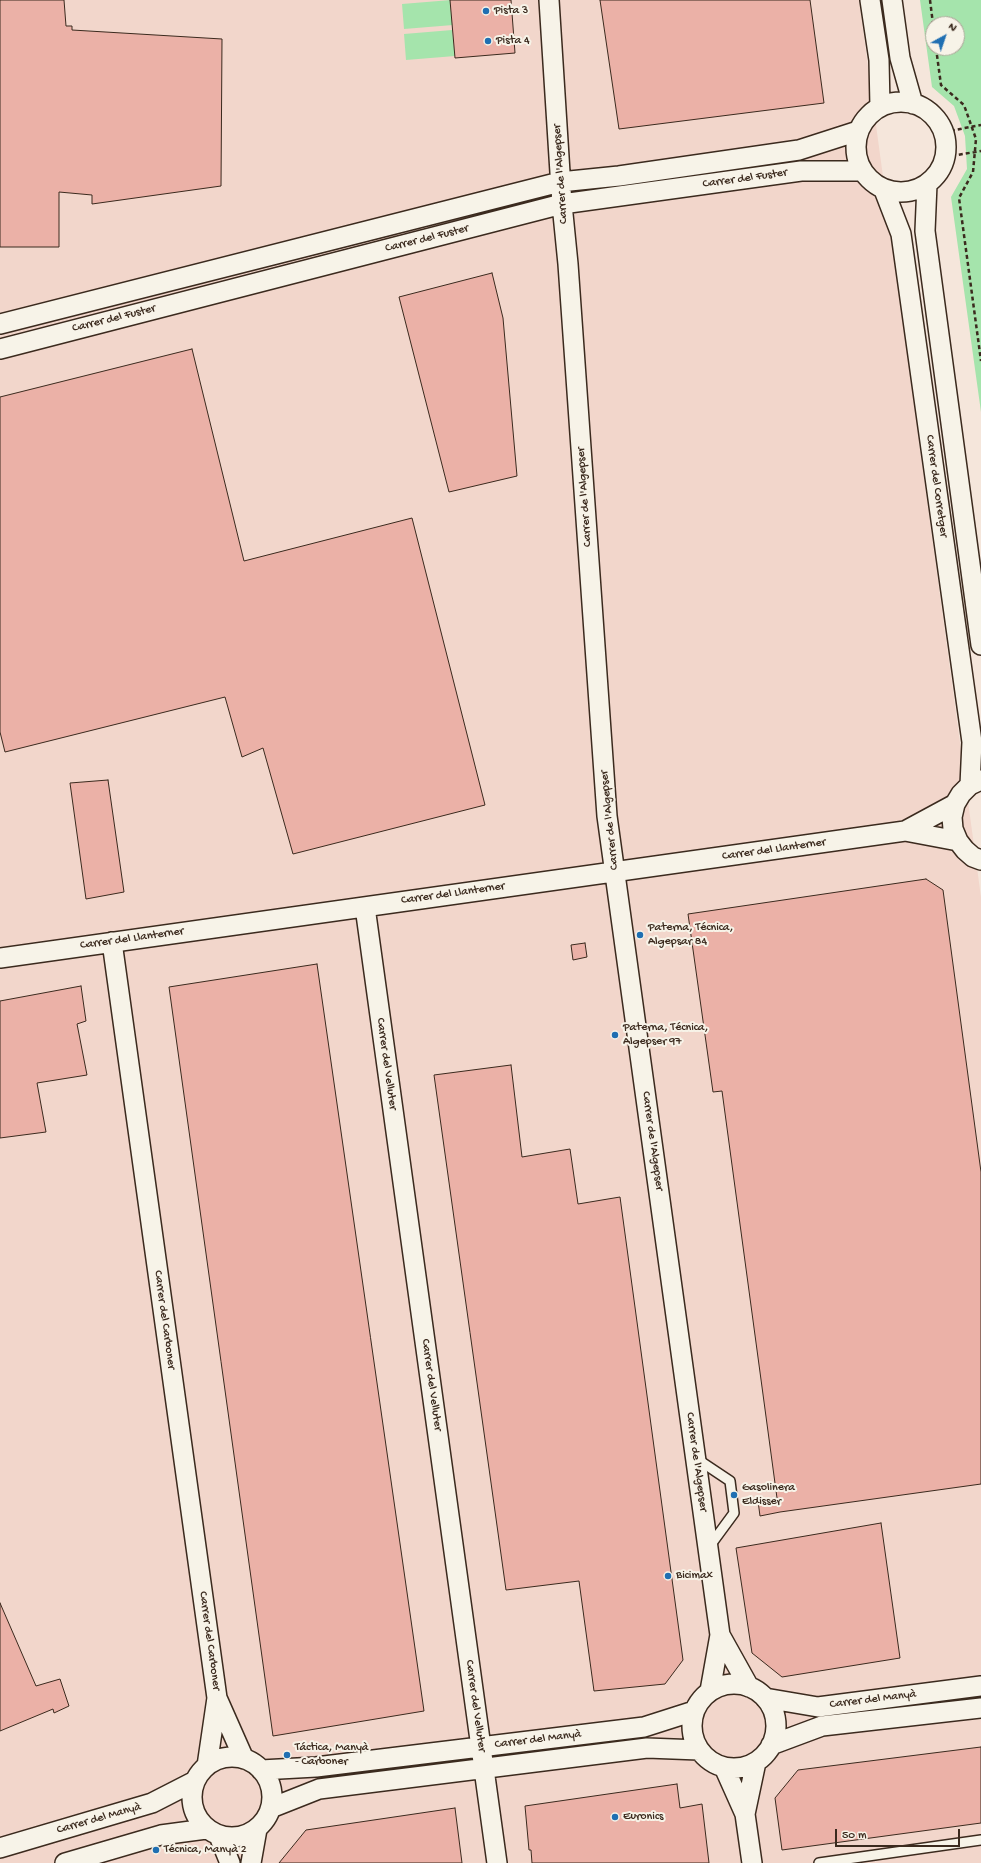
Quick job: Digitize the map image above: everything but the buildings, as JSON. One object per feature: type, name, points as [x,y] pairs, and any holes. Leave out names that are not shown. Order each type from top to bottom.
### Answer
[{"type":"street","name":"Carrer de l'Algepser","points":[[549,0],[560,182],[569,272],[607,816],[720,1635]]},
{"type":"street","points":[[870,0],[878,60],[880,107]]},
{"type":"street","points":[[892,0],[900,58],[913,104]]},
{"type":"street","points":[[896,102],[913,104],[926,110],[937,120],[944,132],[946,144],[942,168],[927,184],[914,191],[899,193],[884,190],[872,182],[862,171],[857,158],[856,144],[858,131],[871,113],[880,107],[896,102]]},
{"type":"street","name":"Carrer del Fuster","points":[[0,324],[560,182],[619,176],[799,150],[858,131]]},
{"type":"street","name":"Carrer del Fuster","points":[[0,349],[562,204],[801,171],[862,171]]},
{"type":"street","name":"Carrer del Corretger","points":[[927,184],[925,231],[981,645]]},
{"type":"street","name":"Carrer del Corretger","points":[[884,190],[901,234],[972,742],[976,783]]},
{"type":"street","points":[[976,783],[961,794],[955,804],[952,817],[953,829],[964,850],[973,857],[981,860]]},
{"type":"street","name":"Carrer del Llanterner","points":[[905,831],[955,804]]},
{"type":"street","name":"Carrer del Llanterner","points":[[0,958],[905,831],[958,841]]},
{"type":"street","name":"Carrer del Velluter","points":[[365,907],[497,1863]]},
{"type":"street","name":"Carrer del Carboner","points":[[112,942],[216,1698],[207,1766]]},
{"type":"street","points":[[720,1635],[749,1687]]},
{"type":"street","points":[[710,1691],[720,1635]]},
{"type":"street","points":[[736,1684],[749,1687],[766,1698],[776,1721],[775,1733],[771,1745],[765,1754],[756,1762],[735,1768],[724,1767],[706,1758],[699,1750],[693,1738],[691,1724],[694,1711],[700,1700],[710,1691],[722,1685],[736,1684]]},
{"type":"street","name":"Carrer del Manyà","points":[[766,1698],[818,1707],[981,1686]]},
{"type":"street","name":"Carrer del Carboner","points":[[216,1698],[244,1759]]},
{"type":"street","name":"Carrer del Manyà","points":[[771,1745],[822,1726],[981,1708]]},
{"type":"street","name":"Carrer del Manyà","points":[[261,1770],[316,1767],[644,1727],[694,1711]]},
{"type":"street","name":"Carrer del Manyà","points":[[271,1808],[319,1790],[647,1748],[699,1750]]},
{"type":"street","points":[[65,1863],[161,1835],[213,1832],[232,1838],[245,1836],[256,1829],[265,1820],[271,1808],[272,1795],[269,1781],[261,1770],[253,1763],[244,1759],[231,1757],[218,1759],[207,1766],[195,1781],[192,1794],[193,1807],[198,1819],[213,1832],[230,1863]]},
{"type":"street","points":[[745,1814],[756,1762]]},
{"type":"street","points":[[724,1767],[745,1814],[752,1863]]},
{"type":"street","name":"Carrer del Manyà","points":[[0,1848],[152,1804],[195,1781]]},
{"type":"street","points":[[251,1863],[256,1829]]},
{"type":"lane","points":[[696,1458],[730,1481],[734,1513],[708,1548]]},
{"type":"lane","points":[[819,1863],[981,1840]]},
{"type":"path","points":[[930,0],[932,16]]},
{"type":"path","points":[[937,56],[941,85],[964,105],[973,126],[976,139],[973,172],[959,198],[981,360]]},
{"type":"path","points":[[944,132],[981,125]]},
{"type":"path","points":[[945,157],[981,151]]},
{"type":"shaded area","points":[[0,0],[859,0],[981,897],[981,1863],[0,1863]]},
{"type":"green space","points":[[451,0],[453,25],[404,29],[402,4]]},
{"type":"green space","points":[[920,0],[981,0],[981,412],[951,197],[967,169],[965,136],[954,106],[932,87],[928,56],[965,56],[965,16],[925,16],[925,36]]},
{"type":"green space","points":[[452,30],[455,56],[406,60],[404,34]]},
{"type":"place","name":"Pista 3","points":[[486,11]]},
{"type":"place","name":"Pista 4","points":[[488,41]]},
{"type":"place","name":"Paterna, Técnica, Algepsar 84","points":[[640,935]]},
{"type":"place","name":"Paterna, Técnica, Algepser 97","points":[[615,1035]]},
{"type":"place","name":"Gasolinera Eldisser","points":[[734,1495]]},
{"type":"place","name":"Bicimax","points":[[668,1576]]},
{"type":"place","name":"Táctica, Manyà - Carboner","points":[[287,1755]]},
{"type":"place","name":"Euronics","points":[[615,1817]]},
{"type":"place","name":"Técnica, Manyà 2","points":[[156,1850]]}]
